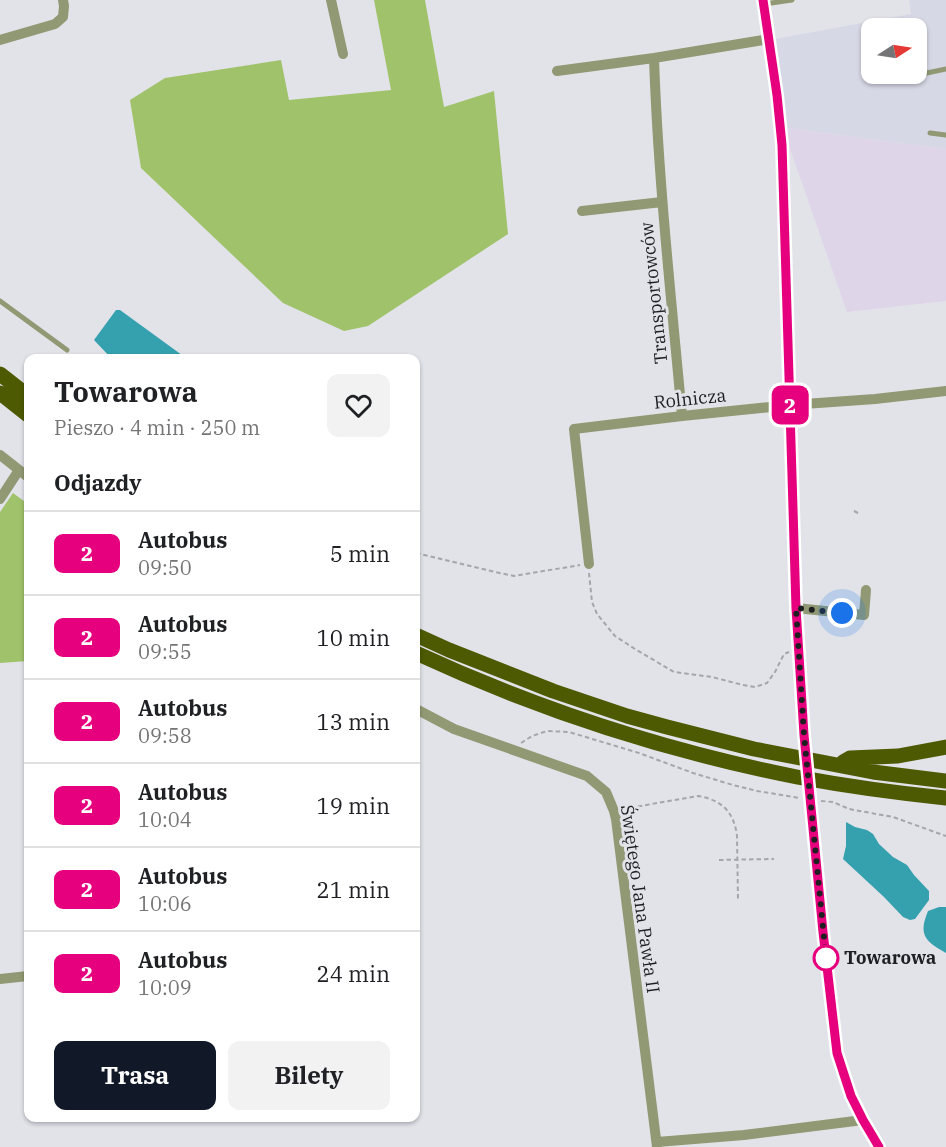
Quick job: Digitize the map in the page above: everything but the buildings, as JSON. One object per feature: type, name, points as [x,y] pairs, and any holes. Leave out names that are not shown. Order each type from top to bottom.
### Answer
[{"type":"main road","points":[[0,374],[24,393]]},
{"type":"main road","points":[[0,393],[24,412]]},
{"type":"main road","points":[[420,637],[525,680],[627,716],[754,749],[873,772],[946,781]]},
{"type":"main road","points":[[420,655],[547,706],[662,744],[796,776],[946,798]]},
{"type":"main road","points":[[839,764],[850,758],[898,756],[946,747]]},
{"type":"main road","points":[[919,795],[931,803],[946,807]]},
{"type":"street","points":[[331,0],[343,54]]},
{"type":"street","points":[[764,2],[782,145],[796,608],[810,803],[837,1053],[851,1096],[879,1147]]},
{"type":"street","points":[[0,40],[55,24],[63,17],[63,3]]},
{"type":"street","points":[[557,70],[654,58],[769,39]]},
{"type":"street","name":"Transportowców","points":[[654,58],[662,202],[682,416]]},
{"type":"street","name":"Transportowców","points":[[582,211],[662,202]]},
{"type":"street","name":"Rolnicza","points":[[589,564],[574,429],[682,416],[946,391]]},
{"type":"street","points":[[0,455],[24,474]]},
{"type":"street","points":[[0,499],[19,470]]},
{"type":"street","points":[[796,608],[864,615],[866,590]]},
{"type":"street","name":"Świętego Jana Pawła II","points":[[420,711],[454,729],[587,776],[606,792],[614,811],[657,1145]]},
{"type":"street","points":[[0,979],[24,976]]},
{"type":"street","points":[[657,1145],[863,1120]]},
{"type":"lane","points":[[764,2],[792,0]]},
{"type":"lane","points":[[927,73],[946,69]]},
{"type":"lane","points":[[930,133],[946,135]]},
{"type":"lane","points":[[0,301],[67,350]]},
{"type":"path","points":[[854,512],[860,514]]},
{"type":"path","points":[[420,554],[514,576],[589,564],[592,602],[597,614],[615,636],[674,672],[712,677],[755,687],[767,683],[784,654],[798,653]]},
{"type":"path","points":[[512,749],[532,736],[547,731],[569,732],[733,785],[792,797]]},
{"type":"path","points":[[614,811],[698,796],[708,798],[723,806],[732,818],[737,836],[738,900]]},
{"type":"path","points":[[833,802],[849,809],[893,818],[946,836]]},
{"type":"path","points":[[719,860],[774,859]]},
{"type":"shaded area","points":[[909,0],[946,0],[946,149],[786,128],[775,39],[861,23],[861,84],[927,84],[927,18],[889,18],[911,14]]},
{"type":"shaded area","points":[[786,128],[946,149],[946,301],[847,312],[789,146]]},
{"type":"green space","points":[[374,0],[425,0],[444,107],[494,91],[508,234],[368,326],[344,331],[283,303],[141,168],[130,100],[165,78],[281,60],[289,100],[391,90]]},
{"type":"green space","points":[[13,493],[24,501],[24,661],[0,663],[0,512]]},
{"type":"water","points":[[116,310],[120,310],[180,354],[107,354],[94,340]]},
{"type":"water","points":[[846,822],[873,834],[879,844],[893,857],[907,865],[929,891],[929,900],[915,919],[910,920],[903,917],[843,859],[846,846]]},
{"type":"water","points":[[946,907],[946,953],[928,941],[924,932],[928,911]]},
{"type":"bus line","name":"2","points":[[763,0],[782,145],[798,639],[804,735],[823,932],[837,1053],[851,1096],[879,1147]]},
{"type":"place","name":"Towarowa","points":[[826,958]]},
{"type":"route","points":[[826,958],[804,735],[796,608],[842,613]]}]
